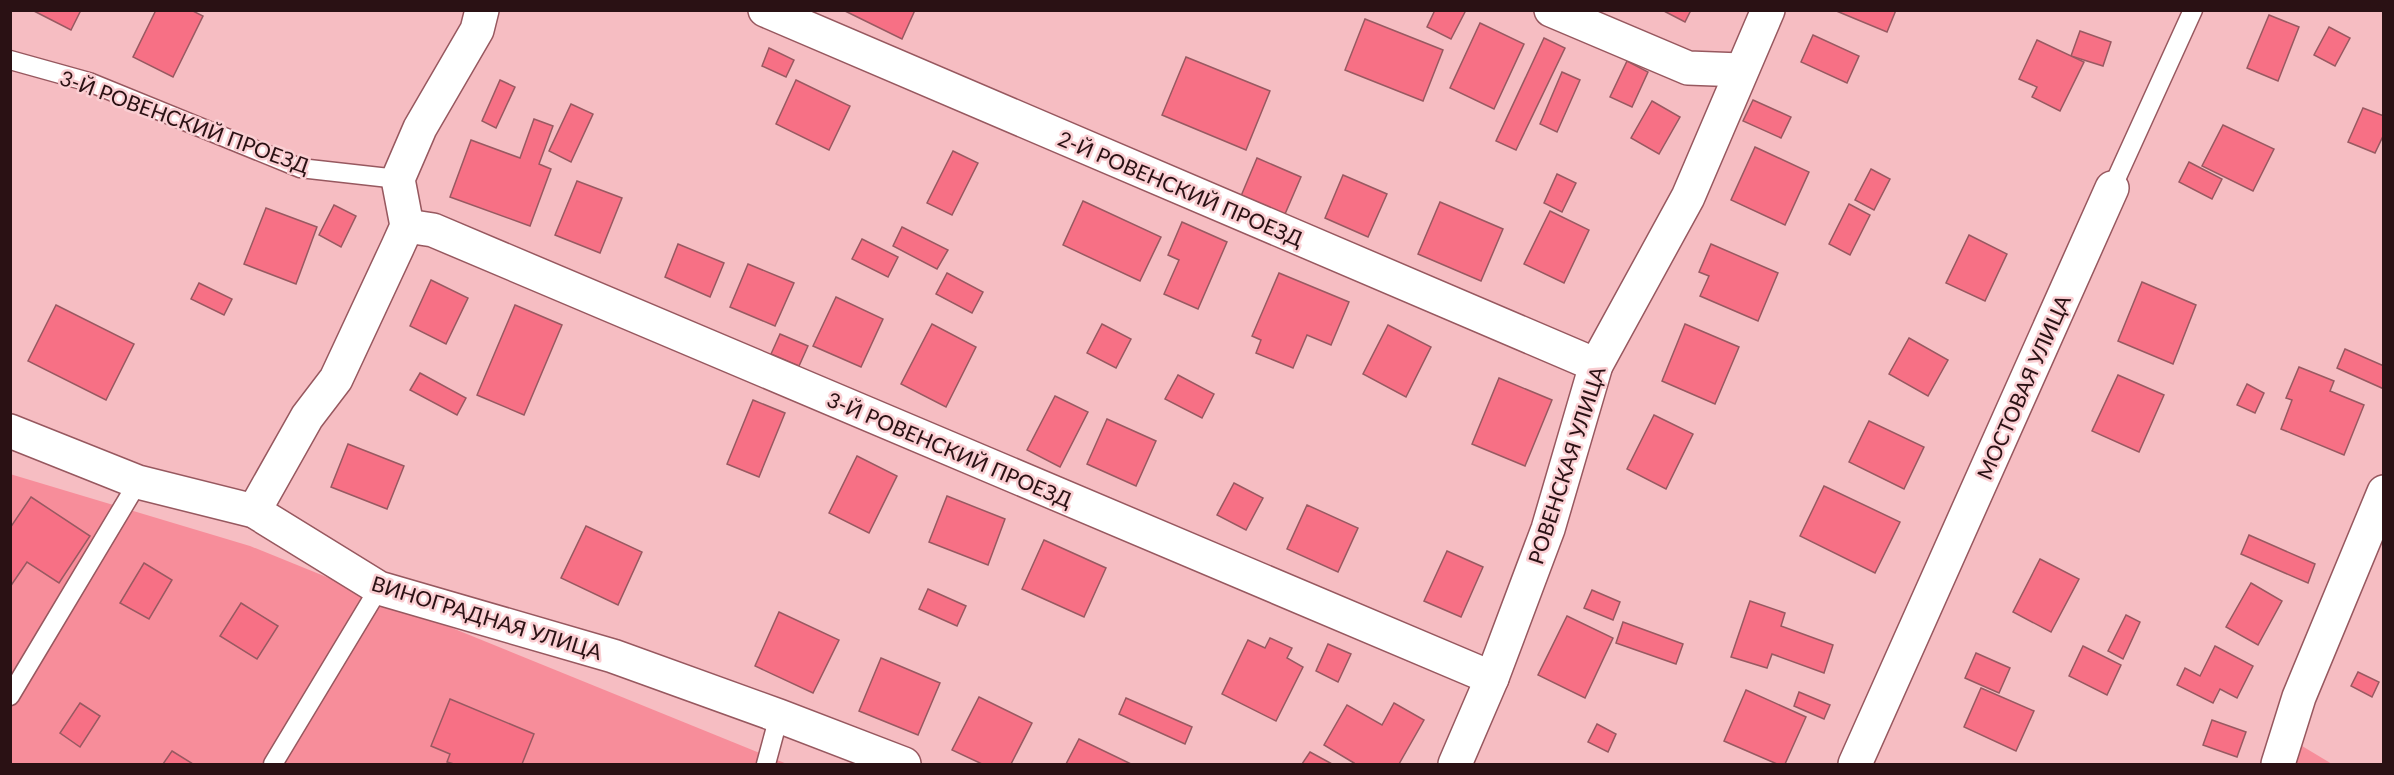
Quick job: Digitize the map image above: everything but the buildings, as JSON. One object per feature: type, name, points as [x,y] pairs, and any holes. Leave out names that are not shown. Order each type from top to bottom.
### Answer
[{"type":"street","points":[[254,511],[307,417],[336,379],[407,226],[398,179],[420,128],[477,30],[482,10]]},
{"type":"street","name":"2-Й РОВЕНСКИЙ ПРОЕЗД","points":[[765,10],[1596,365]]},
{"type":"street","points":[[1551,10],[1688,68],[1742,70]]},
{"type":"street","name":"РОВЕНСКАЯ УЛИЦА","points":[[1455,765],[1492,678],[1548,529],[1596,365],[1688,197],[1768,10]]},
{"type":"street","name":"МОСТОВАЯ УЛИЦА","points":[[1855,765],[2112,188]]},
{"type":"street","name":"3-Й РОВЕНСКИЙ ПРОЕЗД","points":[[407,226],[433,230],[1492,678]]},
{"type":"street","name":"ВИНОГРАДНАЯ УЛИЦА","points":[[10,431],[138,482],[254,511],[379,588],[613,656],[780,716],[868,757],[904,765]]},
{"type":"street","points":[[2278,765],[2299,697],[2384,492]]},
{"type":"lane","name":"МОСТОВАЯ УЛИЦА","points":[[2112,188],[2193,10]]},
{"type":"lane","name":"3-Й РОВЕНСКИЙ ПРОЕЗД","points":[[10,60],[89,82],[300,168],[398,179]]},
{"type":"lane","points":[[10,696],[138,482]]},
{"type":"lane","points":[[273,765],[379,588]]},
{"type":"lane","points":[[766,765],[780,716]]},
{"type":"shaded area","points":[[10,474],[250,546],[787,764],[11,764]]},
{"type":"shaded area","points":[[2297,743],[2332,764],[2289,764]]}]
